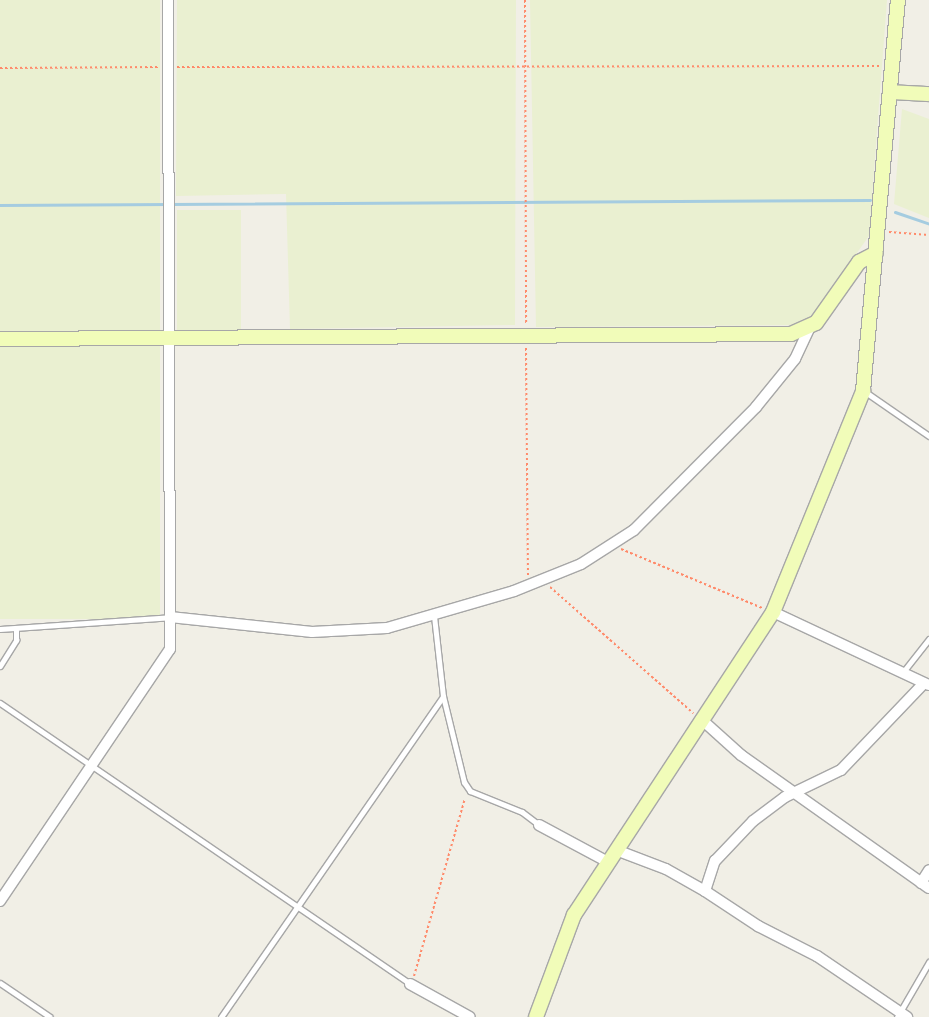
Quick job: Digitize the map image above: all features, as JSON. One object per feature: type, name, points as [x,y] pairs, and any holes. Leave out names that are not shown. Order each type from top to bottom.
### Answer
[{"type":"street","points":[[0,901],[162,664],[170,648],[168,0]]},
{"type":"street","points":[[536,1017],[574,915],[773,612],[863,391],[898,0]]},
{"type":"street","points":[[890,92],[929,94]]},
{"type":"street","points":[[170,616],[346,633],[434,616],[529,585],[544,580],[615,545],[756,406],[795,359],[809,329],[859,262],[876,253]]},
{"type":"street","points":[[0,339],[168,340],[526,334],[781,334],[809,329]]},
{"type":"street","points":[[705,891],[715,862],[753,821],[794,793],[841,770],[927,684],[773,612]]},
{"type":"street","points":[[701,719],[741,755],[925,885],[929,870]]},
{"type":"street","points":[[539,825],[608,862]]},
{"type":"street","points":[[616,850],[666,869],[705,891],[901,1015]]},
{"type":"street","points":[[410,984],[470,1017]]},
{"type":"lane","points":[[863,391],[929,436]]},
{"type":"lane","points":[[0,629],[16,630],[170,616]]},
{"type":"lane","points":[[434,616],[443,696],[458,767],[468,788],[539,825]]},
{"type":"lane","points":[[0,666],[16,640],[16,630]]},
{"type":"lane","points":[[903,672],[929,639]]},
{"type":"lane","points":[[221,1017],[443,696]]},
{"type":"lane","points":[[0,703],[92,768],[410,984]]},
{"type":"lane","points":[[901,1015],[929,962]]},
{"type":"lane","points":[[0,983],[50,1017]]},
{"type":"path","points":[[524,0],[529,585]]},
{"type":"path","points":[[0,68],[893,66]]},
{"type":"path","points":[[878,231],[929,235]]},
{"type":"path","points":[[615,545],[629,555],[773,612]]},
{"type":"path","points":[[544,580],[701,719]]},
{"type":"path","points":[[410,984],[468,788]]},
{"type":"green space","points":[[0,0],[160,0],[160,619],[0,619]]},
{"type":"green space","points":[[177,0],[516,0],[515,325],[290,329],[286,194],[176,196]]},
{"type":"green space","points":[[530,0],[887,0],[869,236],[811,317],[793,325],[536,327]]},
{"type":"green space","points":[[902,109],[929,119],[929,218],[894,204]]},
{"type":"green space","points":[[177,210],[241,210],[241,331],[177,331]]},
{"type":"waterway","points":[[0,205],[870,200]]},
{"type":"waterway","points":[[895,212],[929,224]]}]
